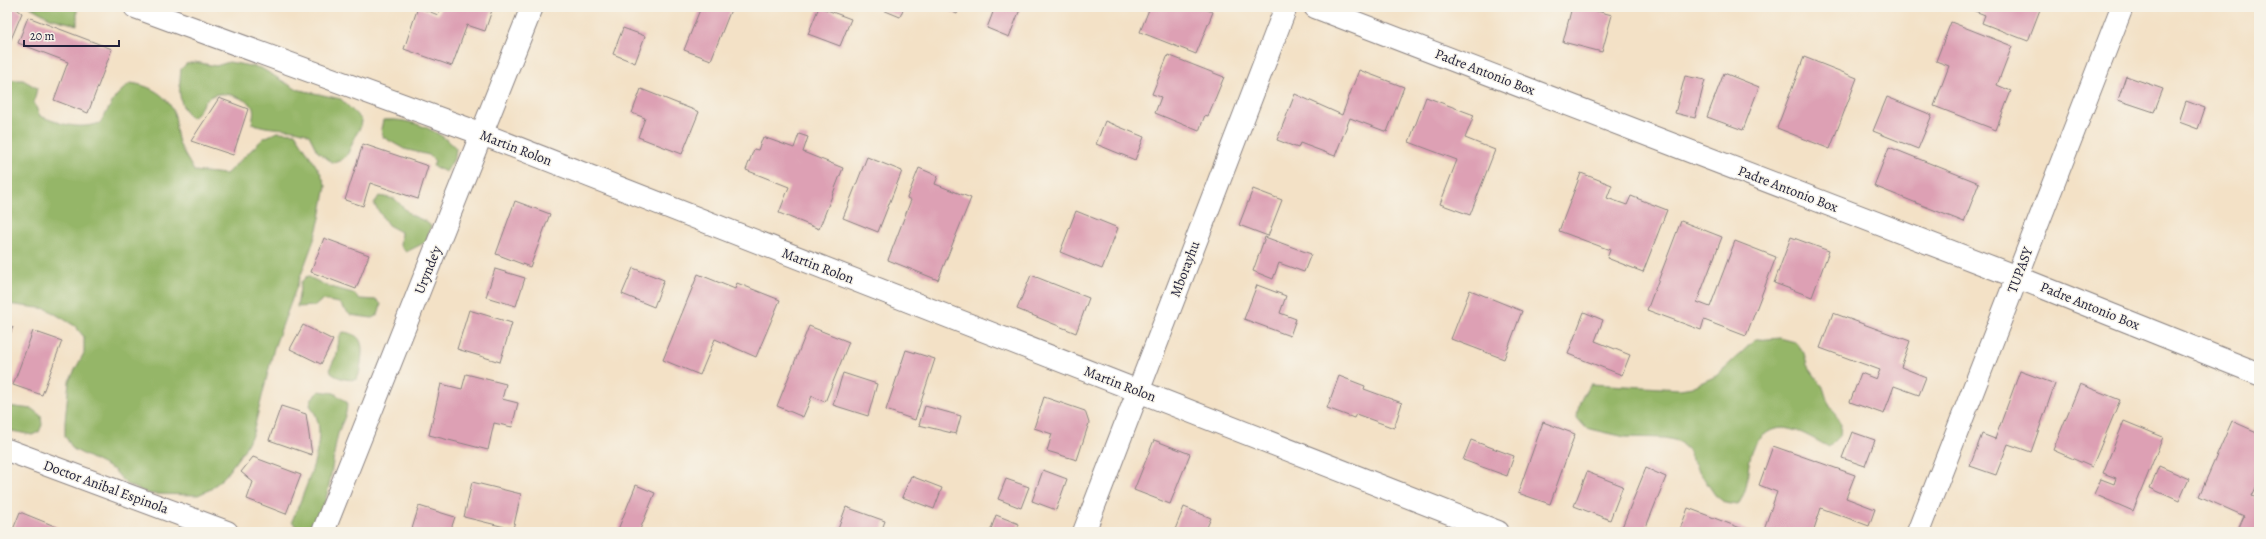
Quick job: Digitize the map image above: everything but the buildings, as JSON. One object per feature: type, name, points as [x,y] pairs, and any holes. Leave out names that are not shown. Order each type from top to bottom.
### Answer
[{"type":"street","name":"Martin Rolon","points":[[135,7],[482,134],[1498,532]]},
{"type":"street","name":"Urynde'y","points":[[324,532],[532,7]]},
{"type":"street","name":"Mborayhu","points":[[1084,532],[1286,7]]},
{"type":"street","name":"Padre Antonio Box","points":[[1315,7],[2017,277],[2259,374]]},
{"type":"street","name":"TUPASY","points":[[1918,532],[2122,7]]},
{"type":"street","name":"Doctor Anibal Espinola","points":[[7,450],[227,532]]},
{"type":"green space","points":[[30,7],[77,7],[77,25],[50,18]]},
{"type":"green space","points":[[195,62],[216,66],[229,62],[261,68],[296,89],[341,99],[362,120],[361,126],[354,138],[349,152],[344,158],[333,163],[317,151],[309,135],[306,133],[265,127],[252,123],[254,113],[251,104],[228,94],[217,94],[207,99],[197,114],[191,118],[183,107],[181,101],[181,69],[186,64]]},
{"type":"green space","points":[[23,80],[37,88],[34,103],[40,116],[62,124],[77,126],[100,123],[116,96],[130,83],[151,89],[163,97],[172,109],[176,118],[176,132],[180,144],[194,171],[226,174],[264,138],[277,132],[295,133],[320,172],[326,186],[320,218],[315,237],[274,348],[253,433],[244,450],[225,476],[211,489],[198,495],[150,494],[126,484],[114,470],[73,449],[65,436],[69,381],[84,353],[84,337],[75,326],[47,309],[7,304],[7,81]]},
{"type":"green space","points":[[383,120],[413,123],[432,130],[449,141],[456,148],[455,157],[446,172],[433,166],[435,161],[429,155],[404,149],[383,137],[381,129]]},
{"type":"green space","points":[[379,196],[395,199],[411,215],[425,221],[431,226],[426,242],[406,252],[400,246],[401,232],[388,225],[374,204]]},
{"type":"green space","points":[[307,276],[327,286],[353,293],[360,299],[377,300],[381,304],[378,315],[372,318],[350,315],[339,303],[322,300],[315,306],[297,307],[301,282]]},
{"type":"green space","points":[[343,332],[355,335],[361,342],[362,357],[357,379],[343,379],[331,373],[330,368],[337,354],[339,337]]},
{"type":"green space","points":[[1780,338],[1795,342],[1804,353],[1807,365],[1823,387],[1827,400],[1841,424],[1840,436],[1829,447],[1805,434],[1788,429],[1780,428],[1772,430],[1764,435],[1756,444],[1752,452],[1745,491],[1738,505],[1725,503],[1715,495],[1693,462],[1688,450],[1678,441],[1665,438],[1625,437],[1586,428],[1577,418],[1581,400],[1591,384],[1680,389],[1692,387],[1716,376],[1755,340]]},
{"type":"green space","points":[[319,391],[334,393],[347,402],[347,407],[338,434],[325,502],[320,515],[313,525],[304,531],[297,528],[292,521],[307,485],[316,456],[319,430],[315,413],[310,405],[312,398]]},
{"type":"green space","points":[[7,406],[32,409],[41,416],[42,425],[39,432],[32,435],[7,430]]}]
